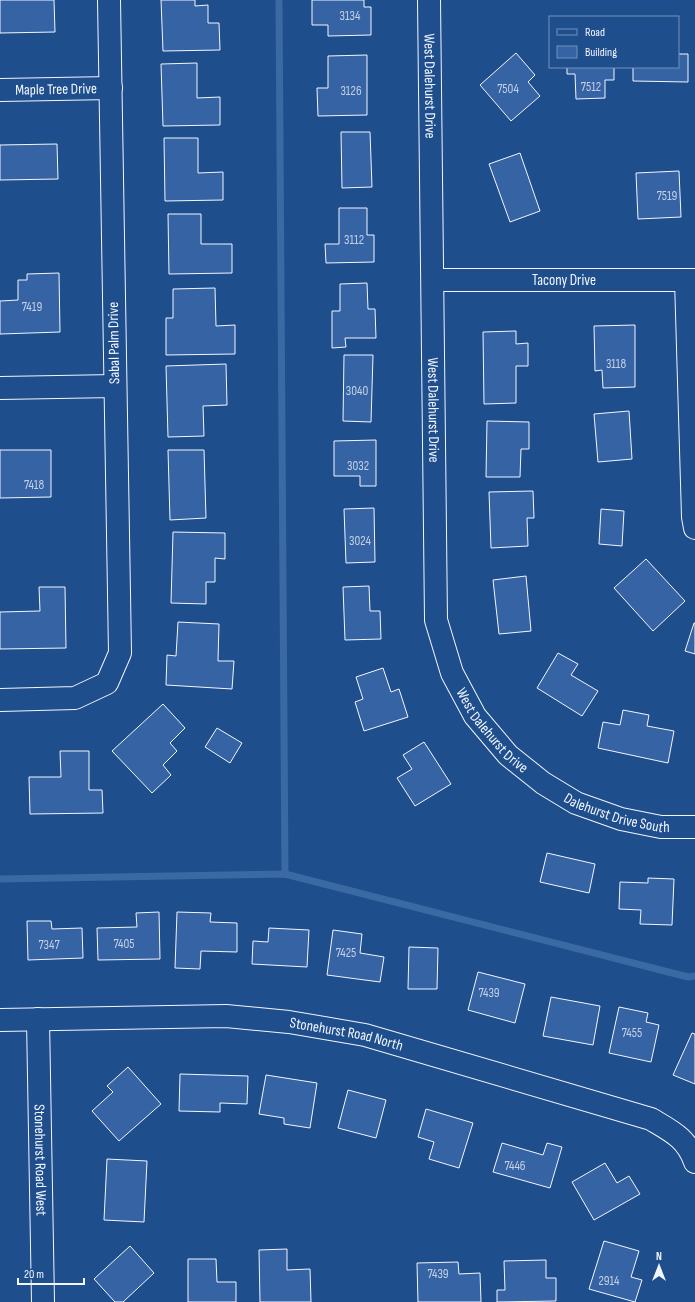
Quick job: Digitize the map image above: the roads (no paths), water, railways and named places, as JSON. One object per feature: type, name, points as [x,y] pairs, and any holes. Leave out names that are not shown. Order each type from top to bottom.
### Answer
[{"type":"street","name":"Sabal Palm Drive","points":[[0,700],[75,698],[107,683],[120,653],[109,0]]},
{"type":"street","points":[[429,0],[440,0]]},
{"type":"street","name":"West Dalehurst Drive","points":[[429,0],[436,620],[452,673],[475,716],[508,755],[543,783]]},
{"type":"street","name":"Maple Tree Drive","points":[[0,90],[111,88]]},
{"type":"street","name":"Tacony Drive","points":[[432,280],[691,280]]},
{"type":"street","points":[[691,280],[693,517],[695,528]]},
{"type":"street","points":[[0,388],[115,386]]},
{"type":"street","name":"Dalehurst Drive South","points":[[543,783],[576,803],[621,819],[661,827],[695,827]]},
{"type":"street","name":"Stonehurst Road North","points":[[0,1020],[226,1016],[289,1022],[365,1035],[651,1119],[678,1135],[693,1154],[695,1162]]},
{"type":"street","name":"Stonehurst Road West","points":[[38,1019],[43,1302]]},
{"type":"waterway","points":[[0,879],[285,874],[279,0]]},
{"type":"waterway","points":[[285,874],[688,977],[695,976]]}]
